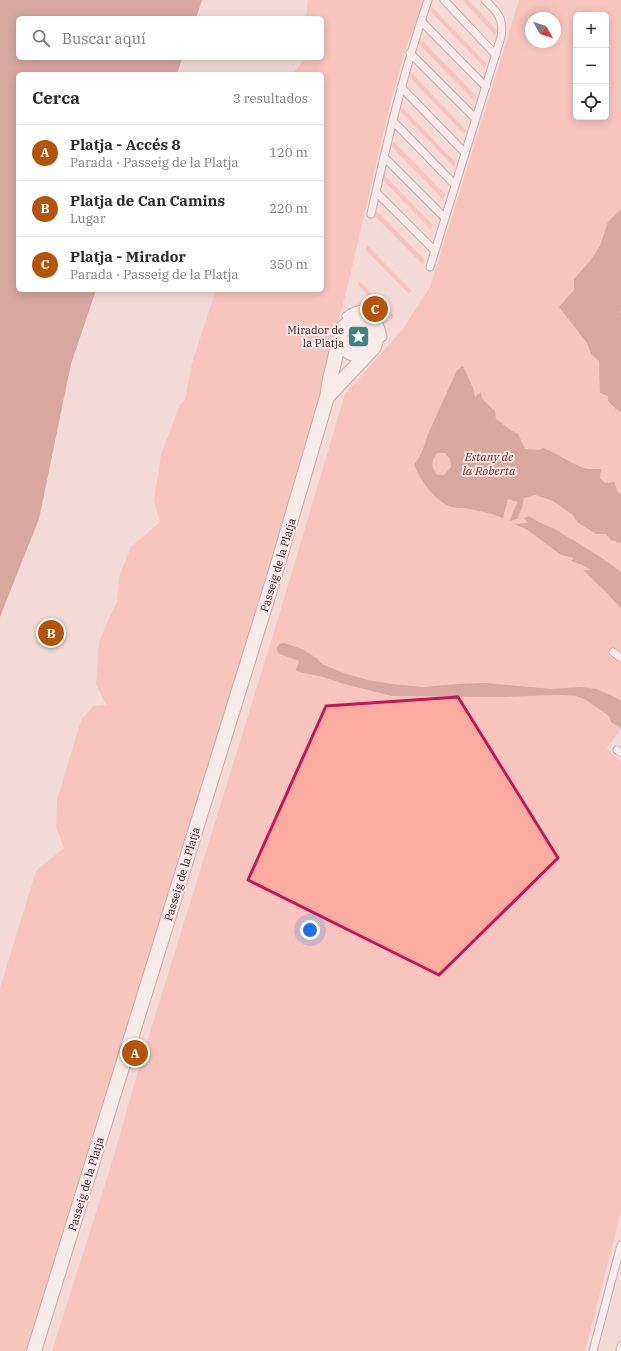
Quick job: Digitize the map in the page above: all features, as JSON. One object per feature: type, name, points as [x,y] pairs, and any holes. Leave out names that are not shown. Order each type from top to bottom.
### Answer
[{"type":"street","name":"Passeig de la Platja","points":[[34,1351],[273,581],[327,397],[342,329],[348,323],[356,319],[364,320],[371,324],[376,330],[377,339],[374,347],[327,397]]},
{"type":"street","points":[[340,337],[344,346],[349,352],[357,355],[369,352]]},
{"type":"lane","points":[[371,214],[410,53],[428,0]]},
{"type":"lane","points":[[444,0],[496,54]]},
{"type":"lane","points":[[430,266],[502,37],[502,23],[500,16],[485,0]]},
{"type":"lane","points":[[421,21],[486,87]]},
{"type":"lane","points":[[410,53],[476,119]]},
{"type":"lane","points":[[401,87],[465,153]]},
{"type":"lane","points":[[393,121],[455,185]]},
{"type":"lane","points":[[384,157],[445,218]]},
{"type":"lane","points":[[376,192],[434,251]]},
{"type":"lane","points":[[346,316],[352,311],[365,309],[370,312],[379,323],[383,337]]},
{"type":"lane","points":[[614,652],[621,658]]},
{"type":"lane","points":[[593,1351],[621,1245]]},
{"type":"lane","points":[[620,1351],[621,1346]]},
{"type":"highlighted area","points":[[458,697],[558,858],[439,975],[248,880],[326,706]]},
{"type":"shaded area","points":[[308,0],[424,0],[406,48],[391,101],[350,276],[320,393],[261,593],[28,1351],[0,1351],[0,988],[36,871],[64,848],[56,827],[57,800],[81,720],[93,706],[106,705],[96,685],[99,642],[117,602],[119,577],[131,547],[160,522],[154,500],[161,455],[180,404],[185,400],[192,363],[215,292],[324,292],[324,72],[295,72],[303,61],[324,60],[324,16],[306,16]]},
{"type":"shaded area","points":[[462,0],[468,0],[497,30],[495,35]]},
{"type":"shaded area","points":[[519,0],[621,0],[621,654],[614,649],[611,653],[621,662],[621,729],[607,748],[621,762],[621,1212],[585,1351],[52,1351],[113,1159],[138,1071],[277,622],[345,394],[402,330],[430,287]]},
{"type":"shaded area","points":[[431,6],[486,63],[485,68],[429,10]]},
{"type":"shaded area","points":[[420,38],[476,96],[474,101],[418,43]]},
{"type":"shaded area","points":[[410,71],[466,130],[464,134],[409,76]]},
{"type":"shaded area","points":[[401,106],[455,162],[454,167],[400,111]]},
{"type":"shaded area","points":[[393,141],[445,194],[443,199],[391,146]]},
{"type":"shaded area","points":[[384,175],[433,225],[431,230],[383,180]]},
{"type":"shaded area","points":[[376,210],[425,260],[423,265],[374,215]]},
{"type":"shaded area","points":[[367,245],[412,291],[409,294],[366,250]]},
{"type":"shaded area","points":[[359,281],[394,316],[391,320],[358,285]]},
{"type":"shaded area","points":[[354,323],[370,328],[368,348],[348,347],[346,331]]},
{"type":"water","points":[[0,0],[202,0],[197,16],[16,16],[16,60],[181,60],[178,72],[16,72],[16,292],[95,292],[71,364],[39,519],[0,617]]},
{"type":"water","points":[[621,209],[621,412],[608,401],[608,396],[600,393],[599,361],[591,354],[587,343],[559,307],[574,290],[574,279],[590,261],[600,246],[608,222]]},
{"type":"water","name":"Estany de la Roberta","points":[[463,366],[473,388],[475,397],[481,392],[482,399],[495,411],[496,419],[518,434],[525,449],[539,450],[543,448],[582,467],[588,469],[601,469],[600,478],[605,483],[615,482],[617,491],[621,494],[621,543],[611,540],[606,534],[596,534],[577,522],[573,515],[553,501],[535,495],[524,498],[522,508],[517,519],[509,521],[518,502],[508,499],[503,518],[479,511],[452,507],[434,496],[420,478],[414,465],[419,458],[428,434],[457,370]],"holes":[[[437,453],[445,453],[450,459],[451,467],[444,475],[437,475],[432,464]]]},
{"type":"water","points":[[529,516],[538,522],[555,529],[621,572],[621,608],[583,570],[591,570],[571,561],[574,558],[561,555],[526,529],[514,524],[528,523],[524,518]]},
{"type":"water","points":[[301,655],[313,657],[324,665],[344,673],[368,680],[392,684],[423,687],[485,683],[552,689],[581,687],[597,689],[621,700],[621,728],[611,722],[609,716],[586,700],[576,696],[392,696],[299,672],[296,670]]},
{"type":"waterway","points":[[283,649],[301,655],[314,664]]},
{"type":"place","name":"Platja - Mirador","points":[[375,309]]},
{"type":"place","name":"Mirador de la Platja","points":[[359,336]]},
{"type":"place","name":"Platja de Can Camins","points":[[51,633]]},
{"type":"place","name":"Platja - Accés 8","points":[[135,1053]]}]
